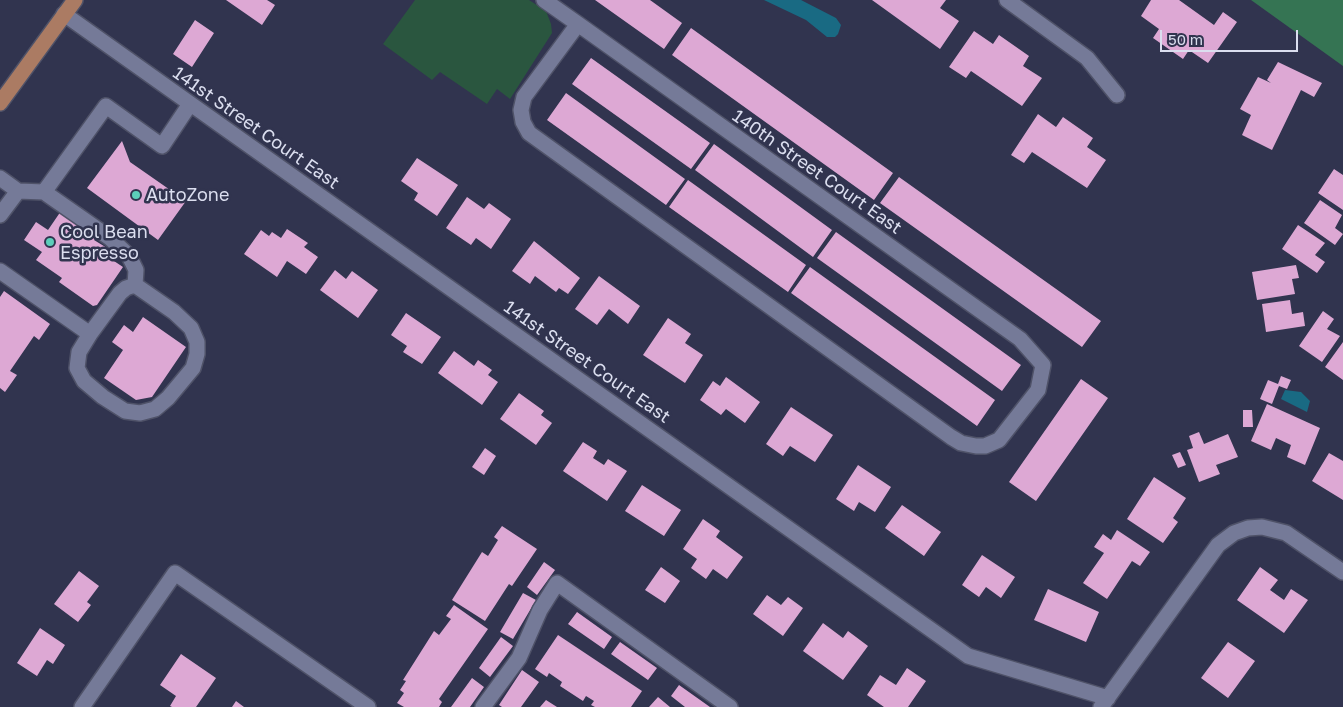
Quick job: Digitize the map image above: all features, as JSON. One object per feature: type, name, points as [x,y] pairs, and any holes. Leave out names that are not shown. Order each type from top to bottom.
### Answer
[{"type":"main road","points":[[1,101],[75,0]]},
{"type":"street","name":"140th Street Court East","points":[[544,0],[578,24],[1020,339],[1043,365],[1038,390],[999,440],[985,446],[962,443],[529,133],[523,122],[521,110],[524,97],[578,24]]},
{"type":"street","points":[[1007,0],[1087,58],[1117,95]]},
{"type":"street","name":"141st Street Court East","points":[[64,14],[968,656],[1104,702]]},
{"type":"street","points":[[44,192],[106,106],[162,146],[190,104]]},
{"type":"street","points":[[0,178],[18,190],[44,192],[110,238],[129,256],[136,270],[135,285]]},
{"type":"street","points":[[0,214],[18,190]]},
{"type":"street","points":[[0,271],[90,334]]},
{"type":"street","points":[[135,285],[174,312],[191,328],[197,342],[197,354],[193,368],[182,384],[155,409],[140,413],[125,411],[84,381],[77,368],[79,352],[90,334],[120,293],[126,288],[135,285]]},
{"type":"street","points":[[1104,702],[1218,545],[1234,533],[1252,528],[1272,528],[1286,532],[1343,572]]},
{"type":"street","points":[[89,705],[176,573],[368,707]]},
{"type":"street","points":[[483,707],[519,658],[540,610],[557,583],[730,707]]},
{"type":"green space","points":[[415,0],[529,0],[546,11],[552,33],[510,99],[497,89],[487,104],[440,72],[432,80],[383,44]]},
{"type":"green space","points":[[1251,0],[1343,0],[1343,66]]},
{"type":"water","points":[[764,0],[801,0],[836,18],[841,25],[838,34],[835,37],[827,37],[806,20]]},
{"type":"water","points":[[1285,390],[1301,392],[1310,401],[1307,412],[1281,399]]},
{"type":"building","points":[[226,0],[267,0],[275,5],[262,25]]},
{"type":"building","points":[[595,0],[650,0],[682,23],[664,49]]},
{"type":"building","points":[[872,0],[946,0],[940,8],[959,21],[940,49]]},
{"type":"building","points":[[1151,0],[1179,0],[1214,25],[1223,12],[1237,22],[1208,63],[1189,50],[1183,59],[1153,38],[1159,29],[1141,16]]},
{"type":"building","points":[[195,20],[214,33],[192,67],[173,54]]},
{"type":"building","points":[[691,28],[893,173],[874,200],[672,55]]},
{"type":"building","points":[[974,31],[993,44],[999,35],[1029,56],[1023,66],[1042,78],[1022,106],[971,71],[966,78],[949,67]]},
{"type":"building","points":[[591,58],[710,143],[691,169],[572,84]]},
{"type":"building","points":[[1278,62],[1322,83],[1314,97],[1301,90],[1272,150],[1242,135],[1251,115],[1240,109],[1258,77],[1271,83],[1267,80]]},
{"type":"building","points":[[566,93],[685,179],[666,205],[547,120]]},
{"type":"building","points":[[1038,114],[1056,127],[1063,117],[1093,138],[1087,147],[1106,160],[1087,188],[1032,152],[1024,163],[1011,155]]},
{"type":"building","name":"AutoZone","points":[[122,141],[130,162],[186,201],[158,240],[87,188]]},
{"type":"building","points":[[714,144],[832,230],[813,257],[695,170]]},
{"type":"building","points":[[417,158],[458,185],[437,216],[414,200],[418,193],[401,181]]},
{"type":"building","points":[[1334,169],[1343,175],[1343,210],[1318,193]]},
{"type":"building","points":[[899,177],[1101,321],[1082,347],[880,203]]},
{"type":"building","points":[[688,180],[806,265],[788,292],[669,207]]},
{"type":"building","points":[[467,197],[484,209],[489,203],[511,219],[491,249],[476,238],[471,245],[446,228]]},
{"type":"building","points":[[1320,200],[1342,215],[1335,228],[1343,234],[1335,245],[1304,223]]},
{"type":"building","points":[[61,211],[97,236],[94,240],[112,251],[108,257],[123,267],[97,305],[93,306],[59,282],[62,278],[36,260],[42,252],[24,240],[36,222],[48,230]]},
{"type":"building","points":[[1298,225],[1325,243],[1315,255],[1325,262],[1317,273],[1282,249]]},
{"type":"building","points":[[287,229],[308,243],[304,247],[318,257],[306,274],[287,261],[277,277],[244,254],[261,230],[269,236],[272,232],[281,238]]},
{"type":"building","points":[[836,232],[1021,365],[1002,391],[817,258]]},
{"type":"building","points":[[534,241],[580,278],[568,294],[559,288],[556,292],[535,276],[530,284],[512,271]]},
{"type":"building","points":[[1296,265],[1299,278],[1292,279],[1295,294],[1257,300],[1252,272]]},
{"type":"building","points":[[810,267],[995,400],[977,426],[791,293]]},
{"type":"building","points":[[335,270],[346,279],[352,271],[378,290],[358,318],[320,290]]},
{"type":"building","points":[[599,276],[640,306],[628,324],[609,309],[597,325],[575,309]]},
{"type":"building","points":[[4,291],[50,324],[39,340],[34,336],[10,371],[17,375],[5,392],[0,388],[0,297]]},
{"type":"building","points":[[1290,300],[1292,314],[1303,312],[1305,326],[1266,332],[1262,304]]},
{"type":"building","points":[[1323,311],[1334,319],[1327,329],[1340,336],[1322,362],[1299,346]]},
{"type":"building","points":[[406,313],[441,337],[422,364],[403,352],[407,346],[391,335]]},
{"type":"building","points":[[143,317],[186,347],[152,397],[136,400],[104,378],[123,350],[112,342],[124,325],[133,332]]},
{"type":"building","points":[[668,318],[691,334],[685,343],[703,355],[685,383],[643,355]]},
{"type":"building","points":[[1343,342],[1343,380],[1325,367]]},
{"type":"building","points":[[454,351],[474,366],[478,360],[492,370],[488,375],[498,382],[482,405],[438,373]]},
{"type":"building","points":[[1281,376],[1291,380],[1287,389],[1279,386],[1272,404],[1260,399],[1268,380],[1278,384]]},
{"type":"building","points":[[726,377],[760,402],[745,423],[726,409],[721,415],[700,400],[713,381],[720,386]]},
{"type":"building","points":[[1081,379],[1108,398],[1036,501],[1009,482]]},
{"type":"building","points":[[519,393],[544,411],[541,415],[552,423],[536,445],[500,419]]},
{"type":"building","points":[[1267,404],[1320,428],[1305,465],[1287,457],[1291,445],[1276,438],[1271,450],[1251,441]]},
{"type":"building","points":[[791,407],[833,435],[815,462],[790,446],[783,456],[766,444]]},
{"type":"building","points":[[1243,410],[1252,410],[1253,427],[1243,427]]},
{"type":"building","points":[[1199,432],[1204,444],[1228,434],[1238,457],[1216,465],[1220,474],[1199,482],[1187,450],[1193,448],[1189,436]]},
{"type":"building","points":[[583,442],[597,451],[593,458],[604,465],[608,459],[627,471],[607,501],[563,471]]},
{"type":"building","points":[[485,448],[496,456],[484,475],[472,467]]},
{"type":"building","points":[[1180,452],[1186,465],[1178,468],[1172,455]]},
{"type":"building","points":[[1329,453],[1343,461],[1343,500],[1312,481]]},
{"type":"building","points":[[858,465],[891,487],[875,512],[859,502],[854,511],[836,499]]},
{"type":"building","points":[[1154,477],[1186,498],[1173,518],[1178,522],[1163,543],[1127,519]]},
{"type":"building","points":[[642,485],[681,510],[664,536],[625,511]]},
{"type":"building","points":[[902,505],[941,532],[924,556],[885,528]]},
{"type":"building","points":[[703,519],[720,531],[716,537],[743,557],[727,579],[713,569],[706,579],[691,568],[697,559],[683,549]]},
{"type":"building","points":[[502,526],[537,549],[512,586],[509,584],[485,621],[452,600],[482,552],[488,556],[498,540],[494,537]]},
{"type":"building","points":[[1117,530],[1150,552],[1140,566],[1132,561],[1107,599],[1083,583],[1104,553],[1094,547],[1103,534],[1111,540]]},
{"type":"building","points":[[982,555],[1015,577],[1001,598],[986,587],[979,597],[962,585]]},
{"type":"building","points":[[544,562],[555,570],[537,595],[527,587]]},
{"type":"building","points":[[661,567],[680,581],[665,603],[645,590]]},
{"type":"building","points":[[1260,567],[1278,580],[1270,590],[1284,600],[1291,589],[1308,600],[1284,633],[1237,600]]},
{"type":"building","points":[[79,571],[99,586],[87,602],[91,605],[78,622],[54,604]]},
{"type":"building","points":[[1048,589],[1099,612],[1086,642],[1034,620]]},
{"type":"building","points":[[523,593],[536,600],[513,639],[500,632]]},
{"type":"building","points":[[767,595],[781,605],[788,597],[803,608],[783,636],[753,614]]},
{"type":"building","points":[[454,605],[488,629],[439,699],[442,702],[439,707],[404,707],[397,703],[404,693],[400,690],[406,681],[403,680],[434,631],[439,635],[451,619],[446,616]]},
{"type":"building","points":[[577,612],[612,637],[604,649],[568,624]]},
{"type":"building","points":[[823,623],[843,638],[848,631],[868,646],[843,680],[803,651]]},
{"type":"building","points":[[40,628],[65,645],[53,664],[47,660],[37,676],[17,663]]},
{"type":"building","points":[[558,635],[642,691],[631,707],[595,707],[591,705],[594,701],[586,696],[583,701],[560,686],[562,682],[549,673],[547,677],[535,669]]},
{"type":"building","points":[[501,637],[513,646],[490,677],[479,668]]},
{"type":"building","points":[[620,642],[657,668],[648,680],[611,654]]},
{"type":"building","points":[[1228,642],[1255,661],[1228,698],[1201,678]]},
{"type":"building","points":[[181,654],[216,678],[196,707],[170,706],[176,696],[160,685]]},
{"type":"building","points":[[907,668],[926,681],[908,707],[884,707],[867,695],[880,675],[896,685]]},
{"type":"building","points":[[522,670],[539,682],[521,707],[502,707],[499,705]]},
{"type":"building","points":[[472,678],[484,687],[470,707],[451,707]]},
{"type":"building","points":[[679,685],[710,707],[685,707],[671,696]]},
{"type":"building","points":[[658,697],[670,707],[649,707]]},
{"type":"building","points":[[546,700],[557,707],[540,707]]},
{"type":"building","points":[[236,701],[244,707],[232,707]]},
{"type":"place","name":"AutoZone","points":[[136,195]]},
{"type":"place","name":"Cool Bean Espresso","points":[[50,242]]}]
